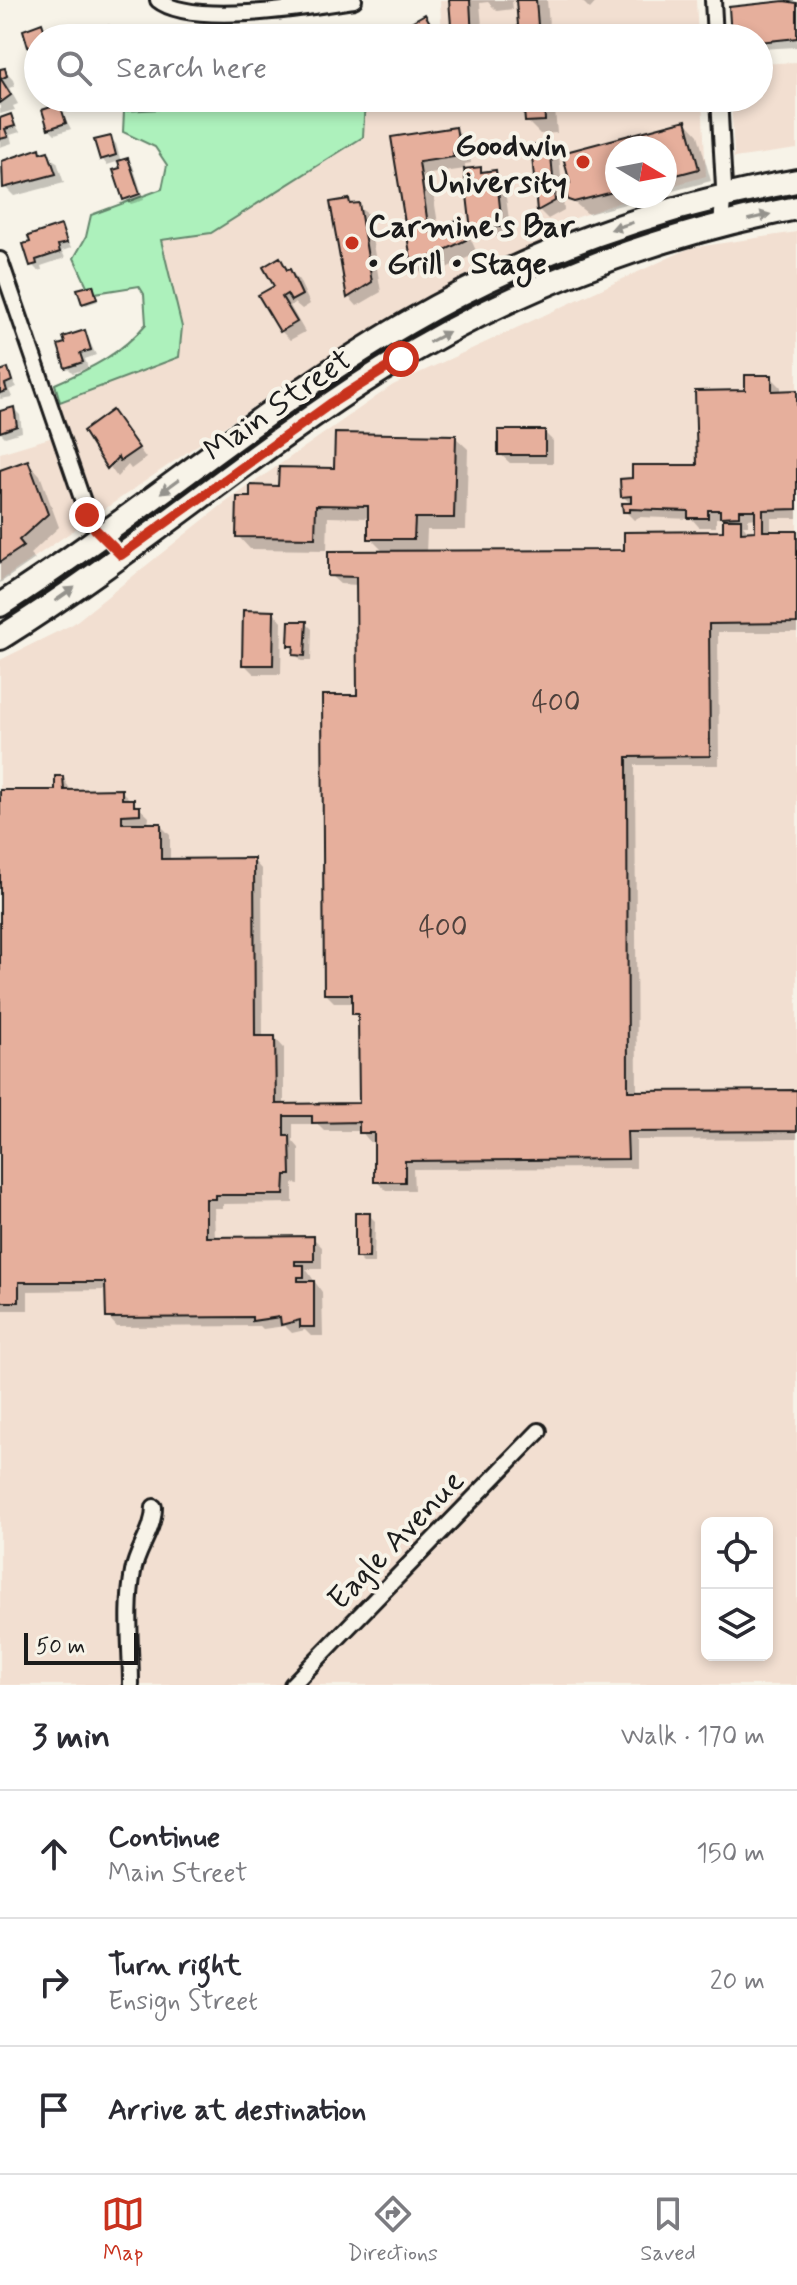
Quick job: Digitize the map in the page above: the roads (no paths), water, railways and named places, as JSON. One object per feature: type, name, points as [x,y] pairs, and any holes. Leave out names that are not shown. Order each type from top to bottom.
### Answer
[{"type":"main road","name":"Main Street","points":[[0,605],[310,386],[422,314],[503,273],[583,240],[724,196],[797,181]]},
{"type":"main road","name":"Main Street","points":[[0,638],[339,398],[433,341],[575,273],[721,226],[797,208]]},
{"type":"street","points":[[158,0],[167,8],[190,14],[215,14],[354,0]]},
{"type":"street","points":[[713,0],[714,24]]},
{"type":"street","points":[[720,112],[724,196],[721,226]]},
{"type":"street","points":[[0,260],[88,516],[121,555]]},
{"type":"street","name":"Eagle Avenue","points":[[292,1685],[539,1431]]},
{"type":"street","points":[[131,1685],[132,1578],[136,1557],[154,1519],[154,1507]]},
{"type":"place","name":"Goodwin University","points":[[583,162]]},
{"type":"place","name":"Carmine's Bar • Grill • Stage","points":[[352,243]]}]
